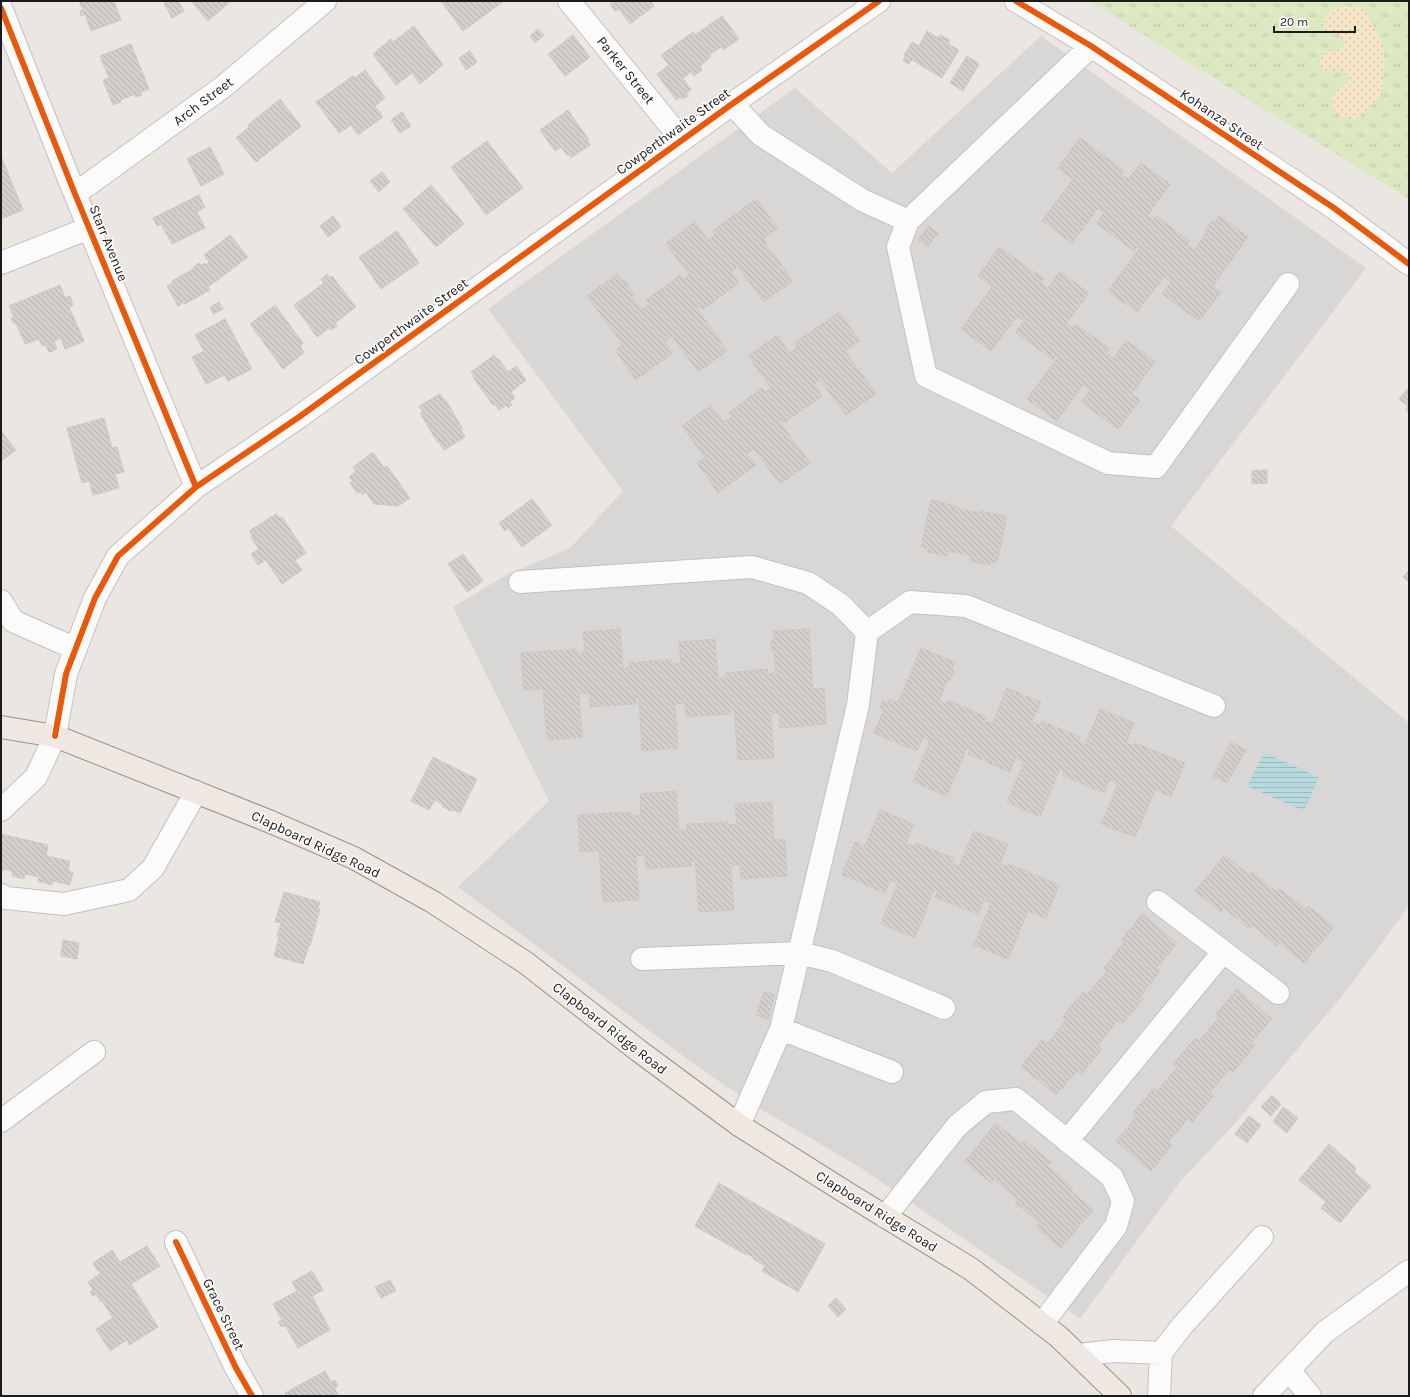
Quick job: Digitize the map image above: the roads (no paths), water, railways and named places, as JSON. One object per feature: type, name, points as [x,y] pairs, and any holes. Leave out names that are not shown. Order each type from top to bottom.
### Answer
[{"type":"main road","name":"Clapboard Ridge Road","points":[[1,727],[55,736],[271,822],[354,858],[433,902],[526,963],[639,1051],[738,1125],[971,1269],[1059,1337],[1120,1396]]},
{"type":"street","name":"Arch Street","points":[[75,194],[223,88],[325,1]]},
{"type":"street","name":"Parker Street","points":[[569,1],[682,140]]},
{"type":"street","name":"Cowperthwaite Street","points":[[1,810],[36,777],[55,736],[66,674],[95,598],[118,556],[196,487],[299,417],[732,104],[879,1]]},
{"type":"street","name":"Kohanza Street","points":[[1016,1],[1091,46],[1334,208],[1409,264]]},
{"type":"street","name":"Starr Avenue","points":[[1,8],[75,194],[196,487]]},
{"type":"street","points":[[1091,46],[908,221],[898,247],[926,376],[1108,463],[1156,467],[1288,284]]},
{"type":"street","points":[[732,104],[761,135],[862,200],[908,221]]},
{"type":"street","points":[[1,264],[89,228]]},
{"type":"street","points":[[520,582],[752,568],[808,583],[841,605],[867,632]]},
{"type":"street","points":[[1,601],[14,621],[76,649]]},
{"type":"street","points":[[738,1125],[781,1029],[858,705],[867,632],[910,602],[966,606],[1214,706]]},
{"type":"street","points":[[1,895],[6,898],[64,904],[129,890],[153,868],[196,792]]},
{"type":"street","points":[[1158,902],[1278,993]]},
{"type":"street","points":[[1067,1141],[1223,952]]},
{"type":"street","points":[[642,959],[800,953],[832,961],[944,1008]]},
{"type":"street","points":[[781,1029],[892,1072]]},
{"type":"street","points":[[1,1121],[94,1052]]},
{"type":"street","points":[[885,1217],[957,1126],[986,1102],[1016,1099],[1112,1177],[1123,1201],[1116,1226],[1042,1324]]},
{"type":"street","points":[[1159,1396],[1162,1354],[1182,1326],[1262,1237]]},
{"type":"street","name":"Grace Street","points":[[176,1242],[236,1368],[252,1396]]},
{"type":"street","points":[[1264,1396],[1325,1332],[1409,1271]]},
{"type":"street","points":[[1079,1355],[1114,1351],[1162,1354]]},
{"type":"street","points":[[1289,1370],[1310,1396]]},
{"type":"water","points":[[1264,753],[1319,777],[1304,811],[1247,786]]}]
